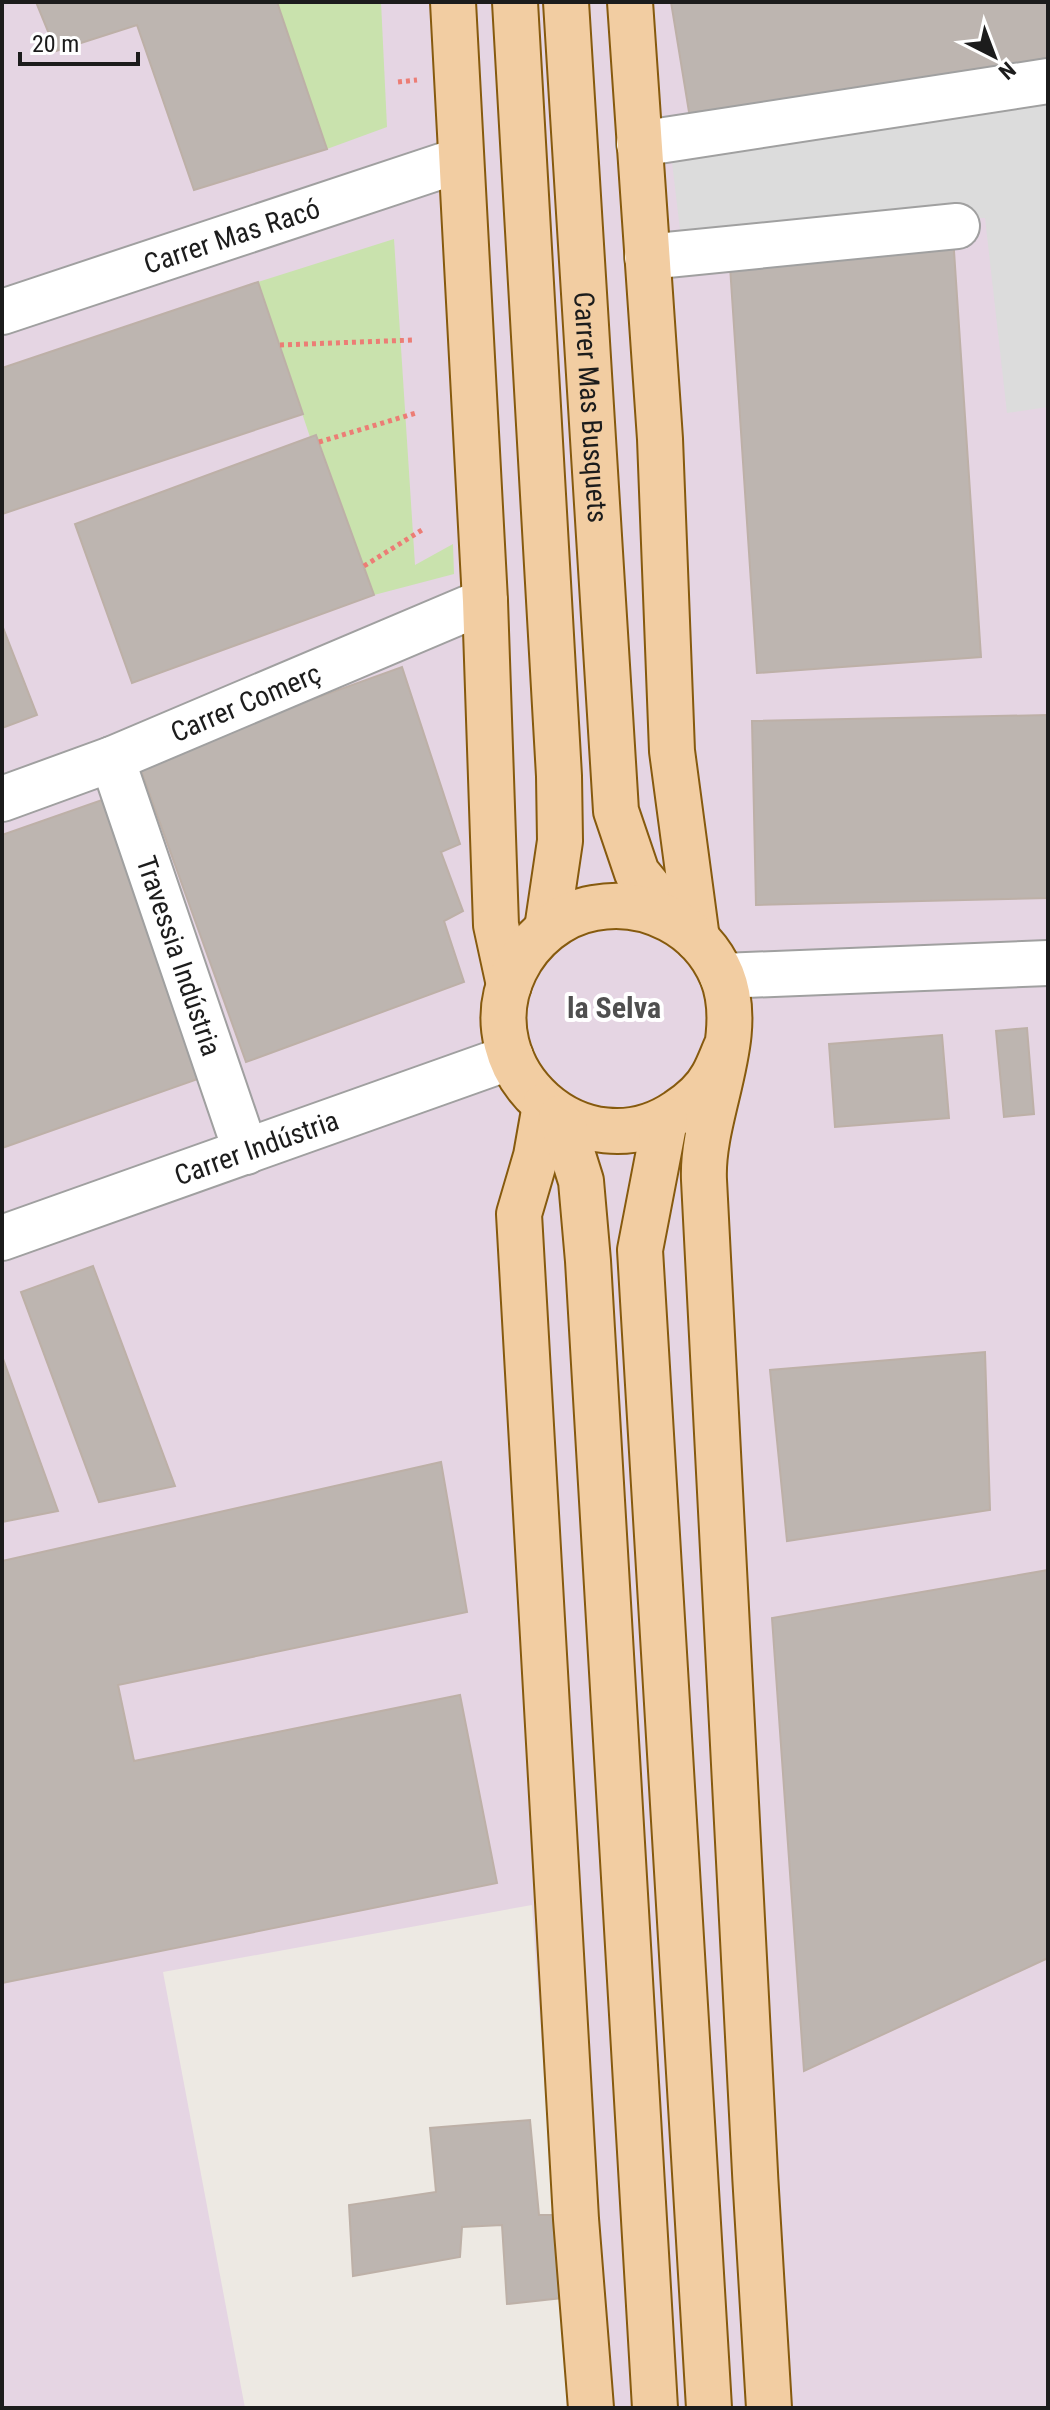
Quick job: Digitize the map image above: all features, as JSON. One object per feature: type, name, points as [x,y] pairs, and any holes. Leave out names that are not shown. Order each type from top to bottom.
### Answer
[{"type":"main road","points":[[453,2],[485,601],[496,925],[509,985]]},
{"type":"main road","points":[[515,2],[559,776],[560,841],[547,929]]},
{"type":"main road","name":"Carrer Mas Busquets","points":[[566,2],[616,811],[637,873],[688,931]]},
{"type":"main road","points":[[630,2],[660,439],[672,751],[688,931]]},
{"type":"main road","points":[[726,1047],[713,1077],[692,1102],[665,1120],[639,1129],[612,1131],[585,1127],[553,1111],[519,1075],[511,1057],[504,1021],[509,985],[524,955],[547,929],[589,909],[635,907],[657,913],[688,931],[711,956],[722,976],[730,1012],[726,1047],[703,1159],[723,1593],[769,2408]]},
{"type":"main road","points":[[553,1111],[519,1214],[576,2219],[591,2408]]},
{"type":"main road","points":[[553,1111],[581,1181],[588,1261],[655,2408]]},
{"type":"main road","points":[[665,1120],[640,1250],[709,2408]]},
{"type":"street","points":[[639,144],[1048,81]]},
{"type":"street","name":"Carrer Mas Racó","points":[[2,312],[460,160]]},
{"type":"street","points":[[647,257],[957,226]]},
{"type":"street","name":"Carrer Comerç","points":[[2,799],[112,759],[485,601]]},
{"type":"street","name":"Travessia Indústria","points":[[112,759],[246,1152]]},
{"type":"street","points":[[722,976],[1048,963]]},
{"type":"street","name":"Carrer Indústria","points":[[2,1238],[511,1057]]},
{"type":"path","points":[[280,345],[414,340]]},
{"type":"path","points":[[319,442],[416,413]]},
{"type":"path","points":[[364,566],[422,530]]},
{"type":"shaded area","points":[[2,2],[1048,2],[1048,2408],[567,2408],[532,1905],[163,1972],[245,2408],[2,2408]]},
{"type":"shaded area","points":[[1048,95],[1048,407],[1007,413],[985,218],[944,218],[681,238],[671,154]]},
{"type":"green space","points":[[277,2],[381,2],[387,127],[327,149]]},
{"type":"green space","points":[[394,239],[415,565],[453,544],[454,574],[374,595],[319,442],[316,435],[310,437],[258,282]]},
{"type":"building","points":[[36,2],[277,2],[327,149],[194,190],[137,25],[56,51]]},
{"type":"building","points":[[671,2],[1048,2],[1048,58],[690,118]]},
{"type":"building","points":[[953,236],[981,657],[757,673],[729,251]]},
{"type":"building","points":[[258,282],[303,414],[2,514],[2,368]]},
{"type":"building","points":[[316,435],[374,595],[132,683],[75,524]]},
{"type":"building","points":[[2,625],[37,715],[2,728]]},
{"type":"building","points":[[402,667],[460,844],[441,852],[463,911],[444,921],[464,982],[246,1062],[138,762]]},
{"type":"building","points":[[1048,715],[1048,898],[756,905],[752,721]]},
{"type":"building","points":[[102,800],[198,1079],[2,1148],[2,835]]},
{"type":"building","points":[[1027,1028],[1034,1114],[1004,1117],[996,1031]]},
{"type":"building","points":[[942,1035],[949,1118],[835,1127],[829,1044]]},
{"type":"building","points":[[93,1266],[175,1486],[99,1502],[21,1292]]},
{"type":"building","points":[[985,1352],[990,1510],[787,1541],[770,1370]]},
{"type":"building","points":[[2,1356],[58,1511],[2,1522]]},
{"type":"building","points":[[441,1462],[467,1612],[118,1685],[134,1761],[460,1695],[497,1883],[2,1983],[2,1561]]},
{"type":"building","points":[[1048,1570],[1048,1958],[804,2071],[772,1618]]},
{"type":"building","points":[[530,2120],[539,2215],[558,2215],[562,2298],[507,2304],[502,2225],[462,2227],[460,2257],[353,2276],[349,2205],[436,2192],[430,2128]]},
{"type":"district","name":"la Selva","points":[[614,1007]]}]
